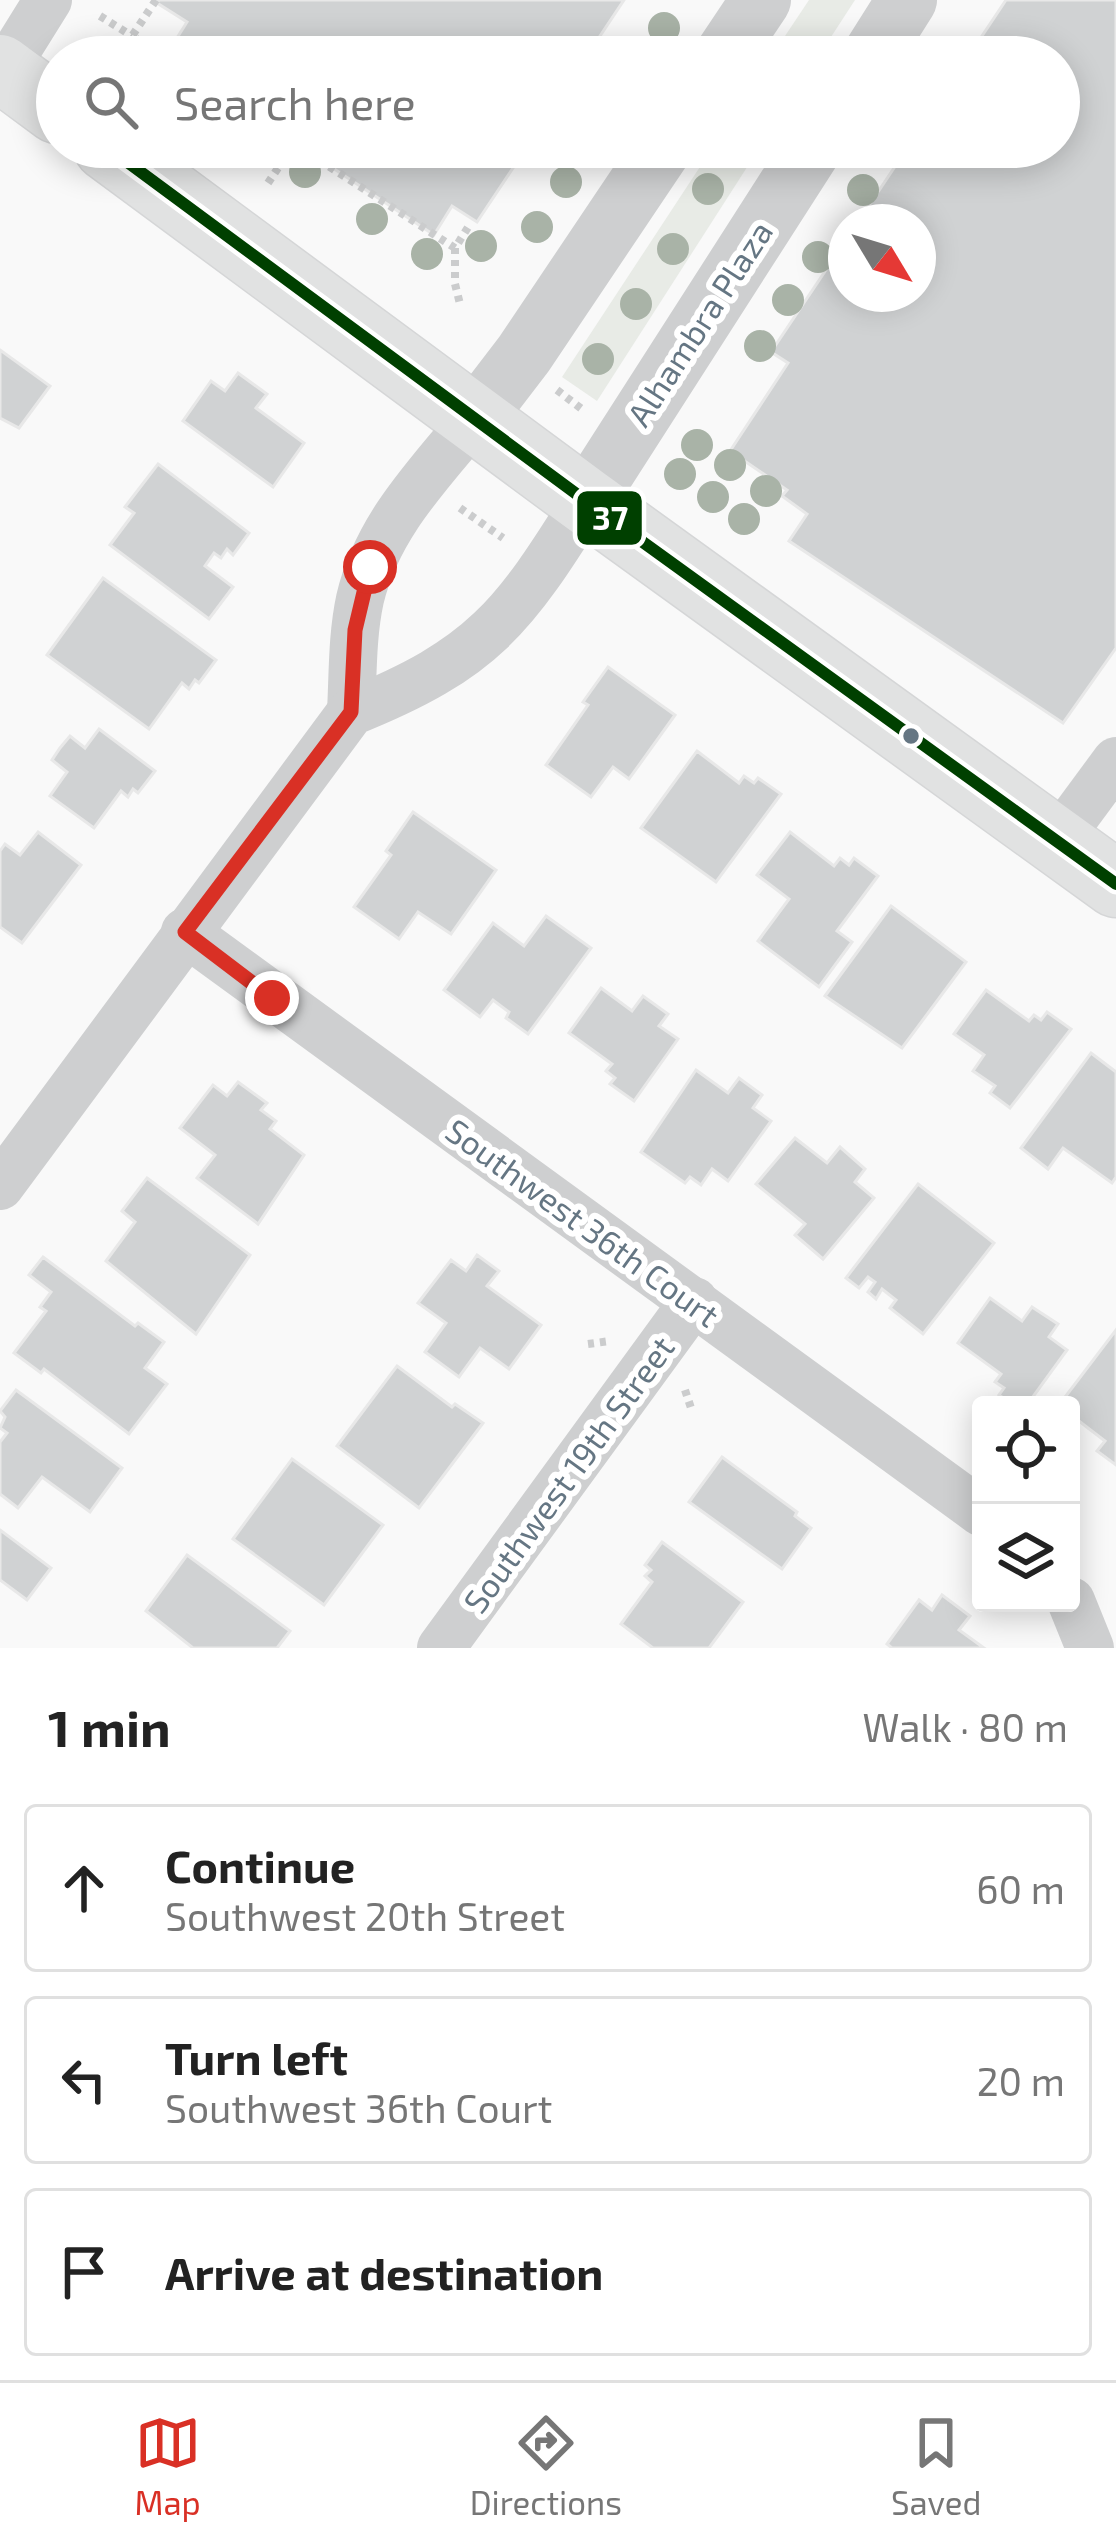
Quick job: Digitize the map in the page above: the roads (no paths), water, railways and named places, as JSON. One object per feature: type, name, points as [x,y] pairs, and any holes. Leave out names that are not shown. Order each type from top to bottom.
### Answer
[{"type":"main road","points":[[1,72],[36,96]]},
{"type":"main road","points":[[136,168],[1116,884]]},
{"type":"street","points":[[1,72],[48,0]]},
{"type":"street","points":[[737,36],[760,0]]},
{"type":"street","points":[[884,36],[907,0]]},
{"type":"street","points":[[351,712],[358,614],[381,539],[539,333],[649,168]]},
{"type":"street","name":"Alhambra Plaza","points":[[586,501],[800,168]]},
{"type":"street","points":[[0,1186],[351,712],[442,670],[497,627],[532,585],[586,501]]},
{"type":"street","points":[[1058,841],[1116,761]]},
{"type":"street","name":"Southwest 36th Court","points":[[185,932],[972,1505]]},
{"type":"street","name":"Southwest 19th Street","points":[[441,1648],[694,1301]]},
{"type":"street","points":[[1076,1612],[1090,1648]]}]
